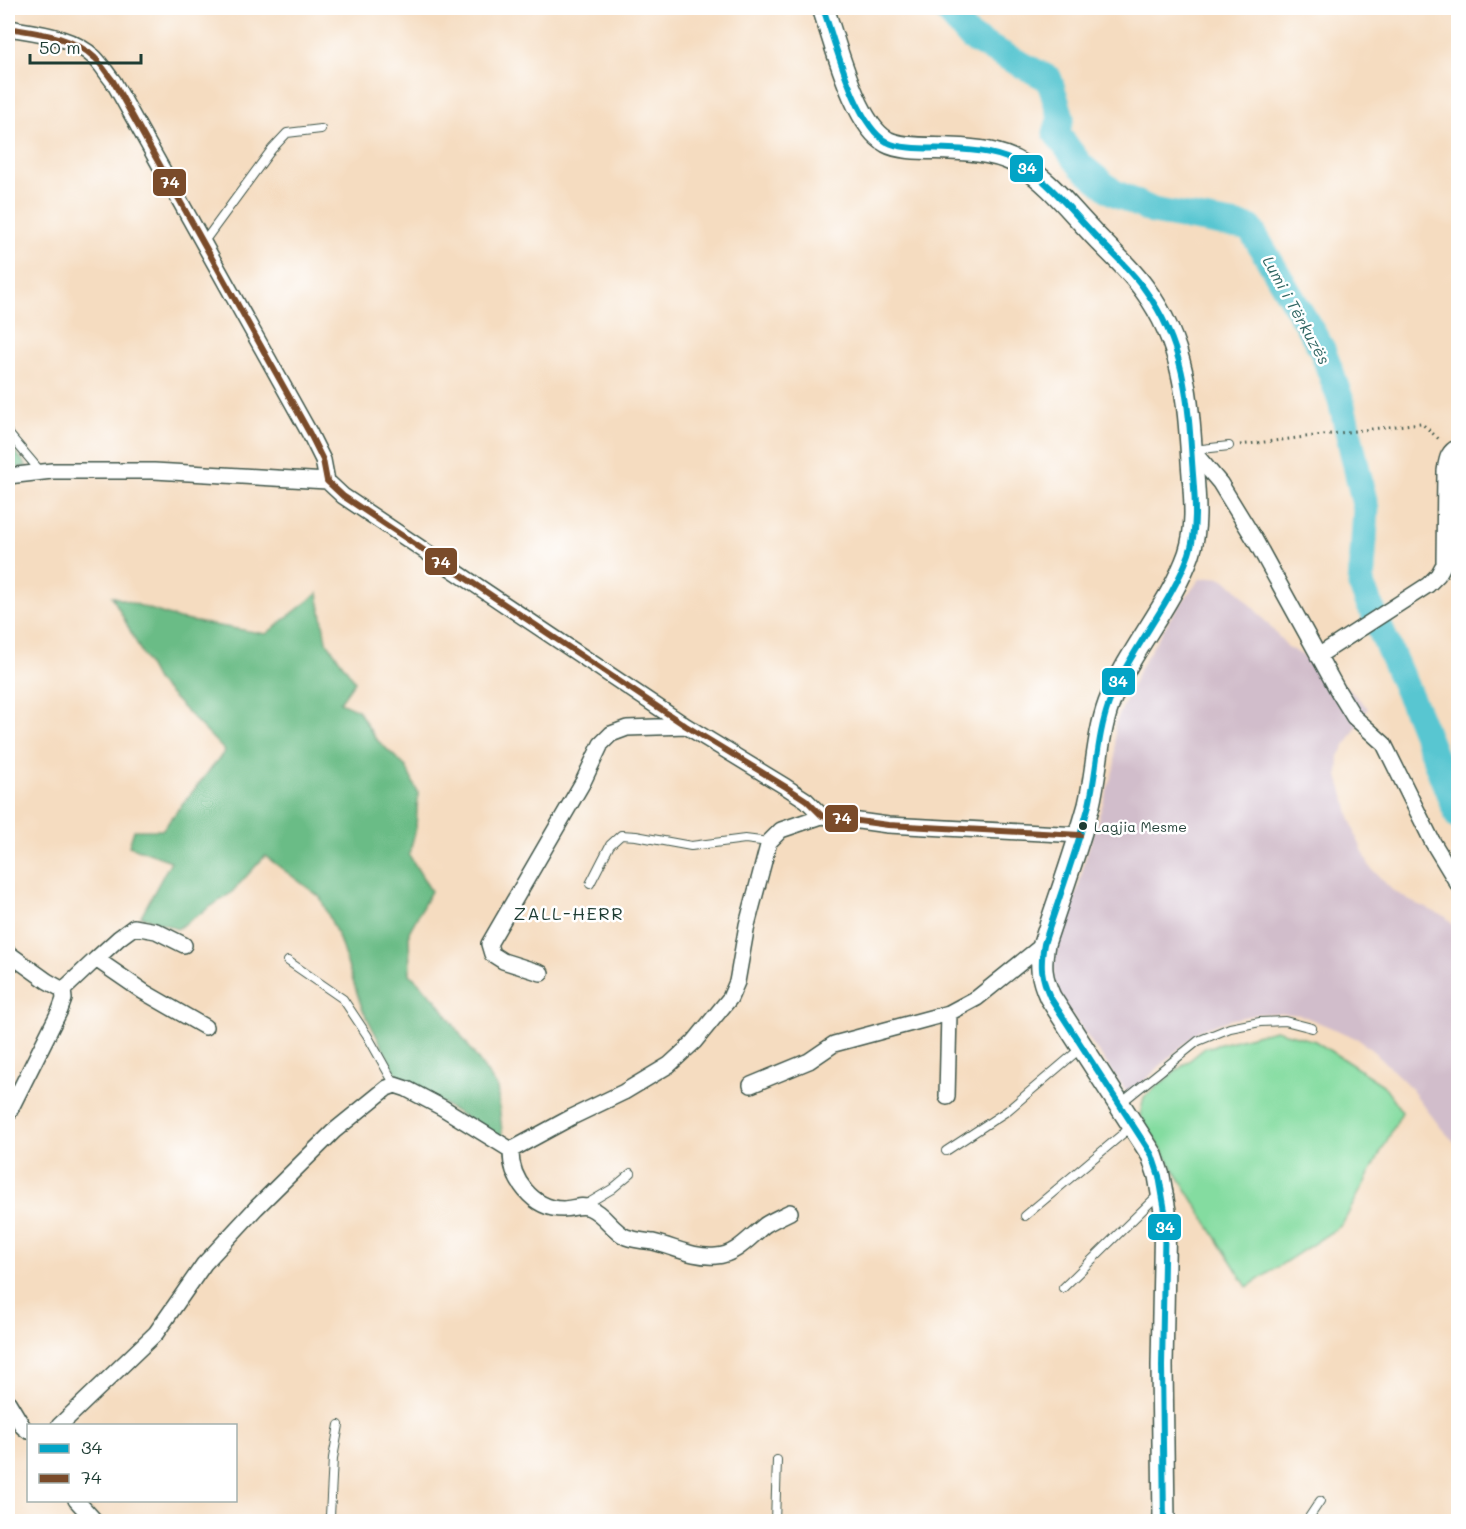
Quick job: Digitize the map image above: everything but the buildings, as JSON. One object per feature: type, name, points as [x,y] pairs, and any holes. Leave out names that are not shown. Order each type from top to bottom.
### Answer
[{"type":"street","points":[[823,8],[849,85],[864,120],[872,131],[888,143],[982,151],[1000,155],[1022,165],[1047,185],[1144,288],[1160,312],[1173,339],[1182,366],[1192,450],[1195,530],[1181,574],[1119,680],[1109,704],[1101,732],[1089,803],[1044,944],[1041,962],[1042,979],[1050,997],[1152,1155],[1163,1191],[1165,1211],[1162,1366],[1164,1521]]},
{"type":"street","points":[[8,28],[50,35],[75,44],[95,58],[113,81],[324,460],[327,481],[343,496],[686,726],[806,800],[822,816]]},
{"type":"street","points":[[1318,656],[1428,585],[1438,575],[1444,564],[1445,471],[1447,458],[1455,449]]},
{"type":"street","points":[[1192,450],[1220,483],[1255,540],[1354,717],[1384,744],[1432,841],[1458,884]]},
{"type":"street","points":[[8,476],[41,472],[154,471],[327,481]]},
{"type":"street","points":[[542,974],[503,961],[492,954],[489,944],[583,782],[601,744],[611,734],[627,728],[686,726]]},
{"type":"street","points":[[510,1150],[669,1065],[694,1042],[730,999],[769,842],[781,830],[822,816],[888,825],[1080,835]]},
{"type":"street","points":[[63,990],[134,927],[156,931],[184,945]]},
{"type":"street","points":[[751,1085],[809,1061],[834,1044],[949,1013],[977,998],[1044,944]]},
{"type":"street","points":[[8,953],[37,975],[63,990]]},
{"type":"street","points":[[96,959],[144,992],[205,1027]]},
{"type":"street","points":[[8,1114],[60,1010],[64,999],[63,990]]},
{"type":"street","points":[[947,1097],[949,1013]]},
{"type":"street","points":[[60,1424],[156,1332],[204,1264],[256,1208],[334,1131],[387,1088],[395,1085],[407,1089],[443,1108],[510,1150]]},
{"type":"street","points":[[510,1150],[510,1162],[518,1178],[533,1199],[546,1207],[563,1209],[584,1206],[601,1214],[626,1237],[698,1255],[717,1256],[732,1253],[767,1224],[789,1212]]},
{"type":"street","points":[[8,1402],[27,1430]]},
{"type":"street","points":[[78,1502],[96,1521]]},
{"type":"lane","points":[[202,244],[273,149],[287,134],[321,129]]},
{"type":"lane","points":[[8,433],[41,472]]},
{"type":"lane","points":[[1192,450],[1229,446]]},
{"type":"lane","points":[[590,884],[610,845],[621,835],[691,846],[745,839],[769,842]]},
{"type":"lane","points":[[288,961],[343,999],[367,1035],[395,1085]]},
{"type":"lane","points":[[1119,1104],[1198,1041],[1230,1028],[1260,1022],[1285,1021],[1312,1028]]},
{"type":"lane","points":[[946,1151],[1007,1111],[1082,1047]]},
{"type":"lane","points":[[1025,1216],[1133,1125]]},
{"type":"lane","points":[[584,1206],[612,1189],[631,1173]]},
{"type":"lane","points":[[1064,1288],[1163,1191]]},
{"type":"lane","points":[[325,1521],[330,1516],[333,1458],[339,1425]]},
{"type":"lane","points":[[775,1521],[777,1460]]},
{"type":"lane","points":[[1306,1521],[1320,1501]]},
{"type":"path","points":[[1229,446],[1421,423],[1455,449]]},
{"type":"shaded area","points":[[1222,578],[1236,588],[1288,647],[1331,672],[1368,708],[1339,756],[1338,776],[1356,836],[1370,867],[1392,890],[1446,917],[1454,927],[1458,951],[1458,1146],[1408,1085],[1374,1052],[1358,1039],[1301,1015],[1258,1014],[1229,1020],[1198,1031],[1129,1095],[1054,990],[1054,955],[1078,888],[1115,765],[1115,724],[1141,666],[1173,614],[1200,579]]},
{"type":"green space","points":[[8,442],[27,466],[8,470]]},
{"type":"green space","points":[[318,593],[326,641],[355,681],[340,702],[358,710],[375,738],[406,767],[418,793],[416,828],[409,855],[431,891],[409,932],[410,974],[437,1001],[497,1087],[503,1140],[398,1077],[362,1008],[338,936],[320,897],[265,856],[231,893],[177,929],[141,916],[171,861],[129,846],[134,830],[162,830],[225,751],[156,680],[112,596],[179,619],[266,634]]},
{"type":"green space","points":[[1275,1030],[1315,1041],[1346,1061],[1383,1085],[1402,1112],[1342,1225],[1247,1287],[1140,1115],[1144,1097],[1205,1048]]},
{"type":"waterway","name":"Lumi i Tërkuzës","points":[[945,8],[971,38],[1049,79],[1061,117],[1056,133],[1081,166],[1113,192],[1153,211],[1250,228],[1322,349],[1341,401],[1366,509],[1361,585],[1418,715],[1458,816]]},
{"type":"transit line","name":"34","points":[[823,8],[856,101],[865,119],[876,133],[893,145],[969,150],[997,155],[1015,161],[1032,172],[1058,196],[1139,282],[1168,330],[1182,372],[1195,496],[1192,543],[1181,573],[1127,665],[1109,703],[1102,728],[1089,805],[1044,944],[1042,959],[1043,977],[1050,997],[1152,1155],[1159,1176],[1165,1211],[1162,1366],[1164,1522]]},
{"type":"transit line","name":"74","points":[[8,28],[54,37],[76,45],[95,58],[113,81],[310,434],[323,460],[327,481],[343,496],[686,726],[806,800],[822,816],[888,825],[1080,835]]},
{"type":"place","name":"Lagjia Mesme","points":[[1083,826]]},
{"type":"district","name":"ZALL-HERR","points":[[569,913]]}]
